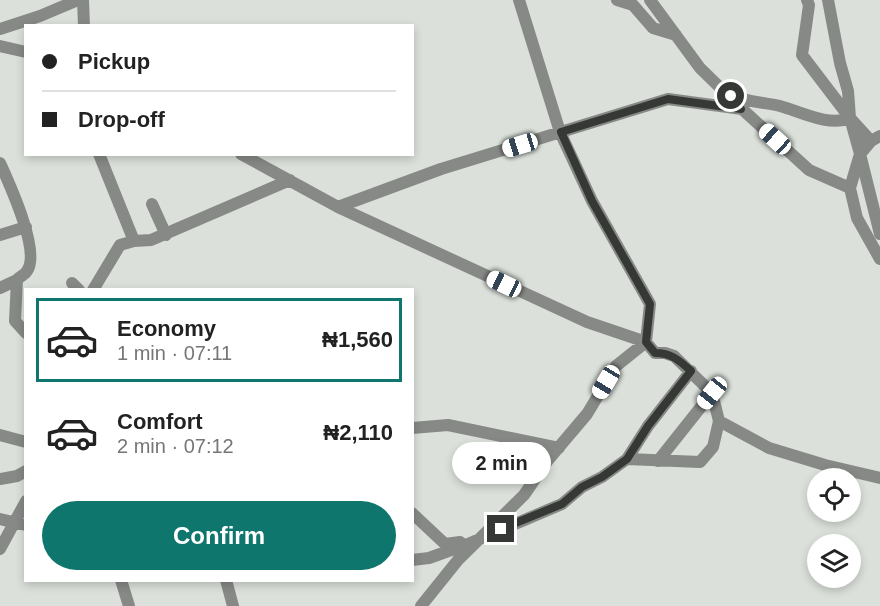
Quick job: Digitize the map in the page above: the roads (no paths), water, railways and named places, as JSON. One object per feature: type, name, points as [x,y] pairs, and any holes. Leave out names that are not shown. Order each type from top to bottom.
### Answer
[{"type":"street","points":[[0,29],[78,0]]},
{"type":"street","points":[[83,0],[84,24]]},
{"type":"street","points":[[421,606],[458,560],[524,495],[587,414],[616,366],[646,342],[650,304],[592,201],[561,132],[519,0]]},
{"type":"street","points":[[617,0],[633,5],[653,28],[676,35]]},
{"type":"street","points":[[650,0],[700,68],[741,109],[809,170],[850,188]]},
{"type":"street","points":[[807,0],[809,5],[802,55],[850,118],[875,139],[860,154],[850,188],[857,218],[880,259]]},
{"type":"street","points":[[828,0],[840,63],[848,91],[850,118],[879,226]]},
{"type":"street","points":[[0,46],[24,52]]},
{"type":"street","points":[[723,90],[731,96],[779,106],[819,118],[844,121],[850,118]]},
{"type":"street","points":[[338,207],[441,169],[668,99],[741,109]]},
{"type":"street","points":[[100,156],[134,241]]},
{"type":"street","points":[[245,156],[338,207],[586,322],[646,342],[655,353],[674,356],[712,393],[719,421],[713,447],[700,462],[627,459]]},
{"type":"street","points":[[0,163],[26,227],[31,252],[27,271],[17,280],[0,288]]},
{"type":"street","points":[[94,288],[120,245],[152,240],[290,180]]},
{"type":"street","points":[[153,204],[166,234]]},
{"type":"street","points":[[0,235],[26,227]]},
{"type":"street","points":[[17,280],[15,321],[24,331]]},
{"type":"street","points":[[414,560],[429,558],[562,504],[582,487],[602,477],[627,459],[648,426],[691,371]]},
{"type":"street","points":[[658,460],[712,393]]},
{"type":"street","points":[[719,421],[769,448],[825,465],[880,478]]},
{"type":"street","points":[[414,428],[448,425],[559,448]]},
{"type":"street","points":[[0,435],[24,441]]},
{"type":"street","points":[[0,479],[17,476],[24,472]]},
{"type":"street","points":[[0,549],[19,524],[24,508]]},
{"type":"street","points":[[414,515],[445,544],[479,539]]},
{"type":"street","points":[[0,519],[19,524]]},
{"type":"street","points":[[122,582],[129,606]]},
{"type":"street","points":[[227,582],[233,606]]}]
